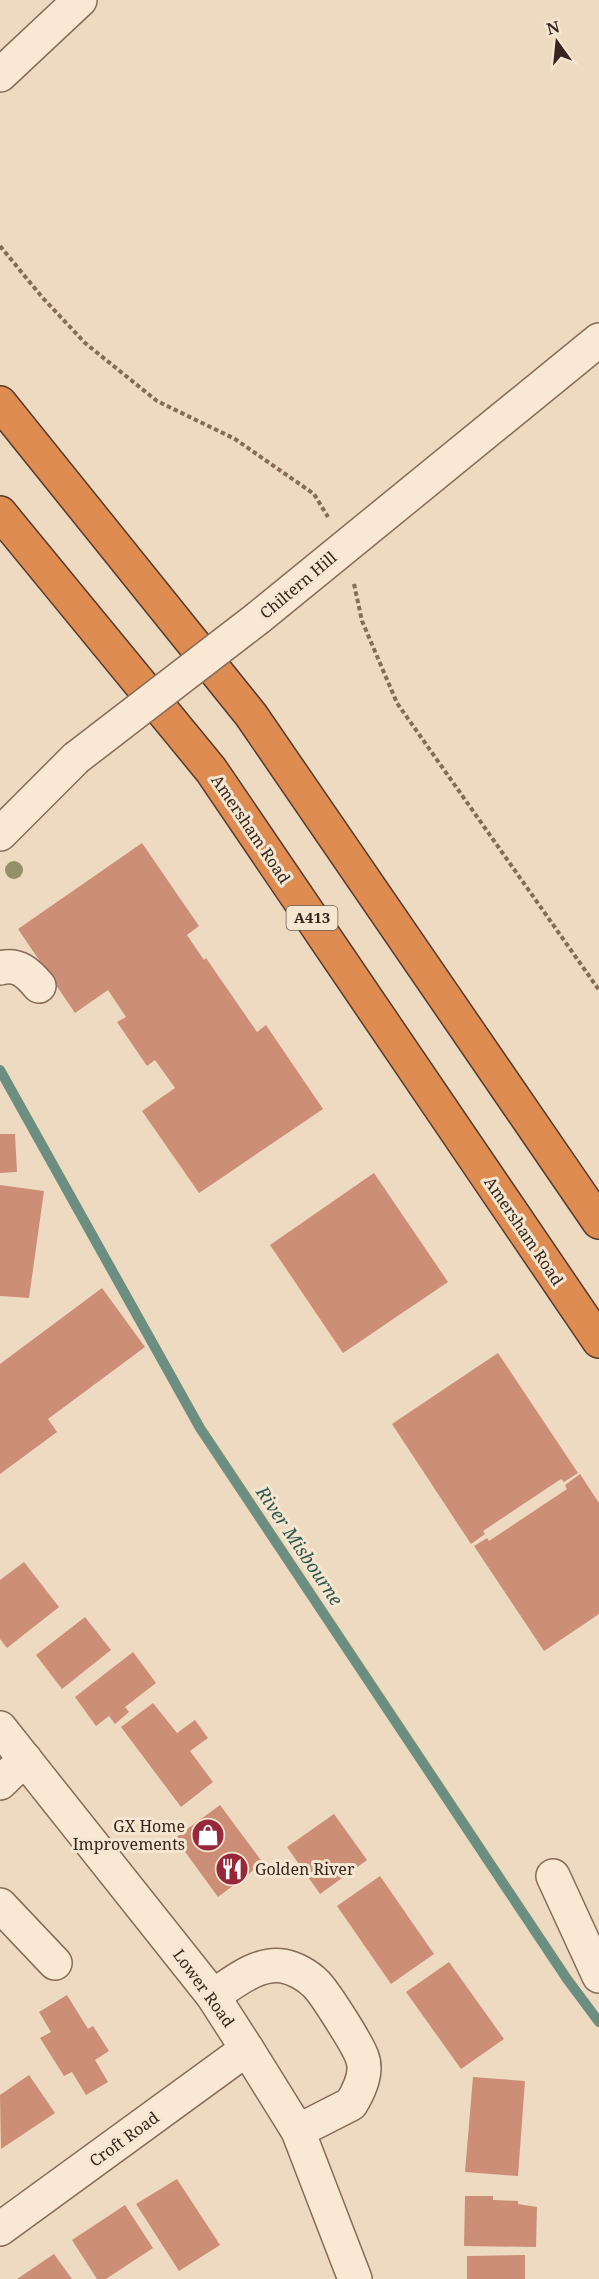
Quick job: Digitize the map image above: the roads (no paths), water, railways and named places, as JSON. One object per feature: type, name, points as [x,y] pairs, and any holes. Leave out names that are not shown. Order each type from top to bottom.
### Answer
[{"type":"highway","points":[[0,403],[251,715],[599,1222]]},
{"type":"highway","name":"Amersham Road","points":[[0,513],[212,770],[599,1341]]},
{"type":"street","points":[[0,75],[80,0]]},
{"type":"street","name":"Chiltern Hill","points":[[0,834],[76,758],[258,618],[540,391],[599,340]]},
{"type":"street","points":[[0,968],[8,966],[26,971],[39,986]]},
{"type":"street","name":"Lower Road","points":[[0,1728],[213,1996],[298,2131],[354,2279]]},
{"type":"street","points":[[0,1783],[25,1759]]},
{"type":"street","points":[[553,1876],[599,1976]]},
{"type":"street","points":[[0,1905],[55,1963]]},
{"type":"street","points":[[213,1996],[238,1979],[267,1967],[282,1966],[296,1970],[316,1983],[363,2057],[363,2074],[351,2104],[298,2131]]},
{"type":"street","name":"Croft Road","points":[[0,2229],[247,2049]]},
{"type":"waterway","name":"River Misbourne","points":[[0,1070],[200,1428],[567,1979],[599,2022]]},
{"type":"place","name":"GX Home Improvements","points":[[208,1835]]},
{"type":"place","name":"Golden River","points":[[232,1869]]}]
